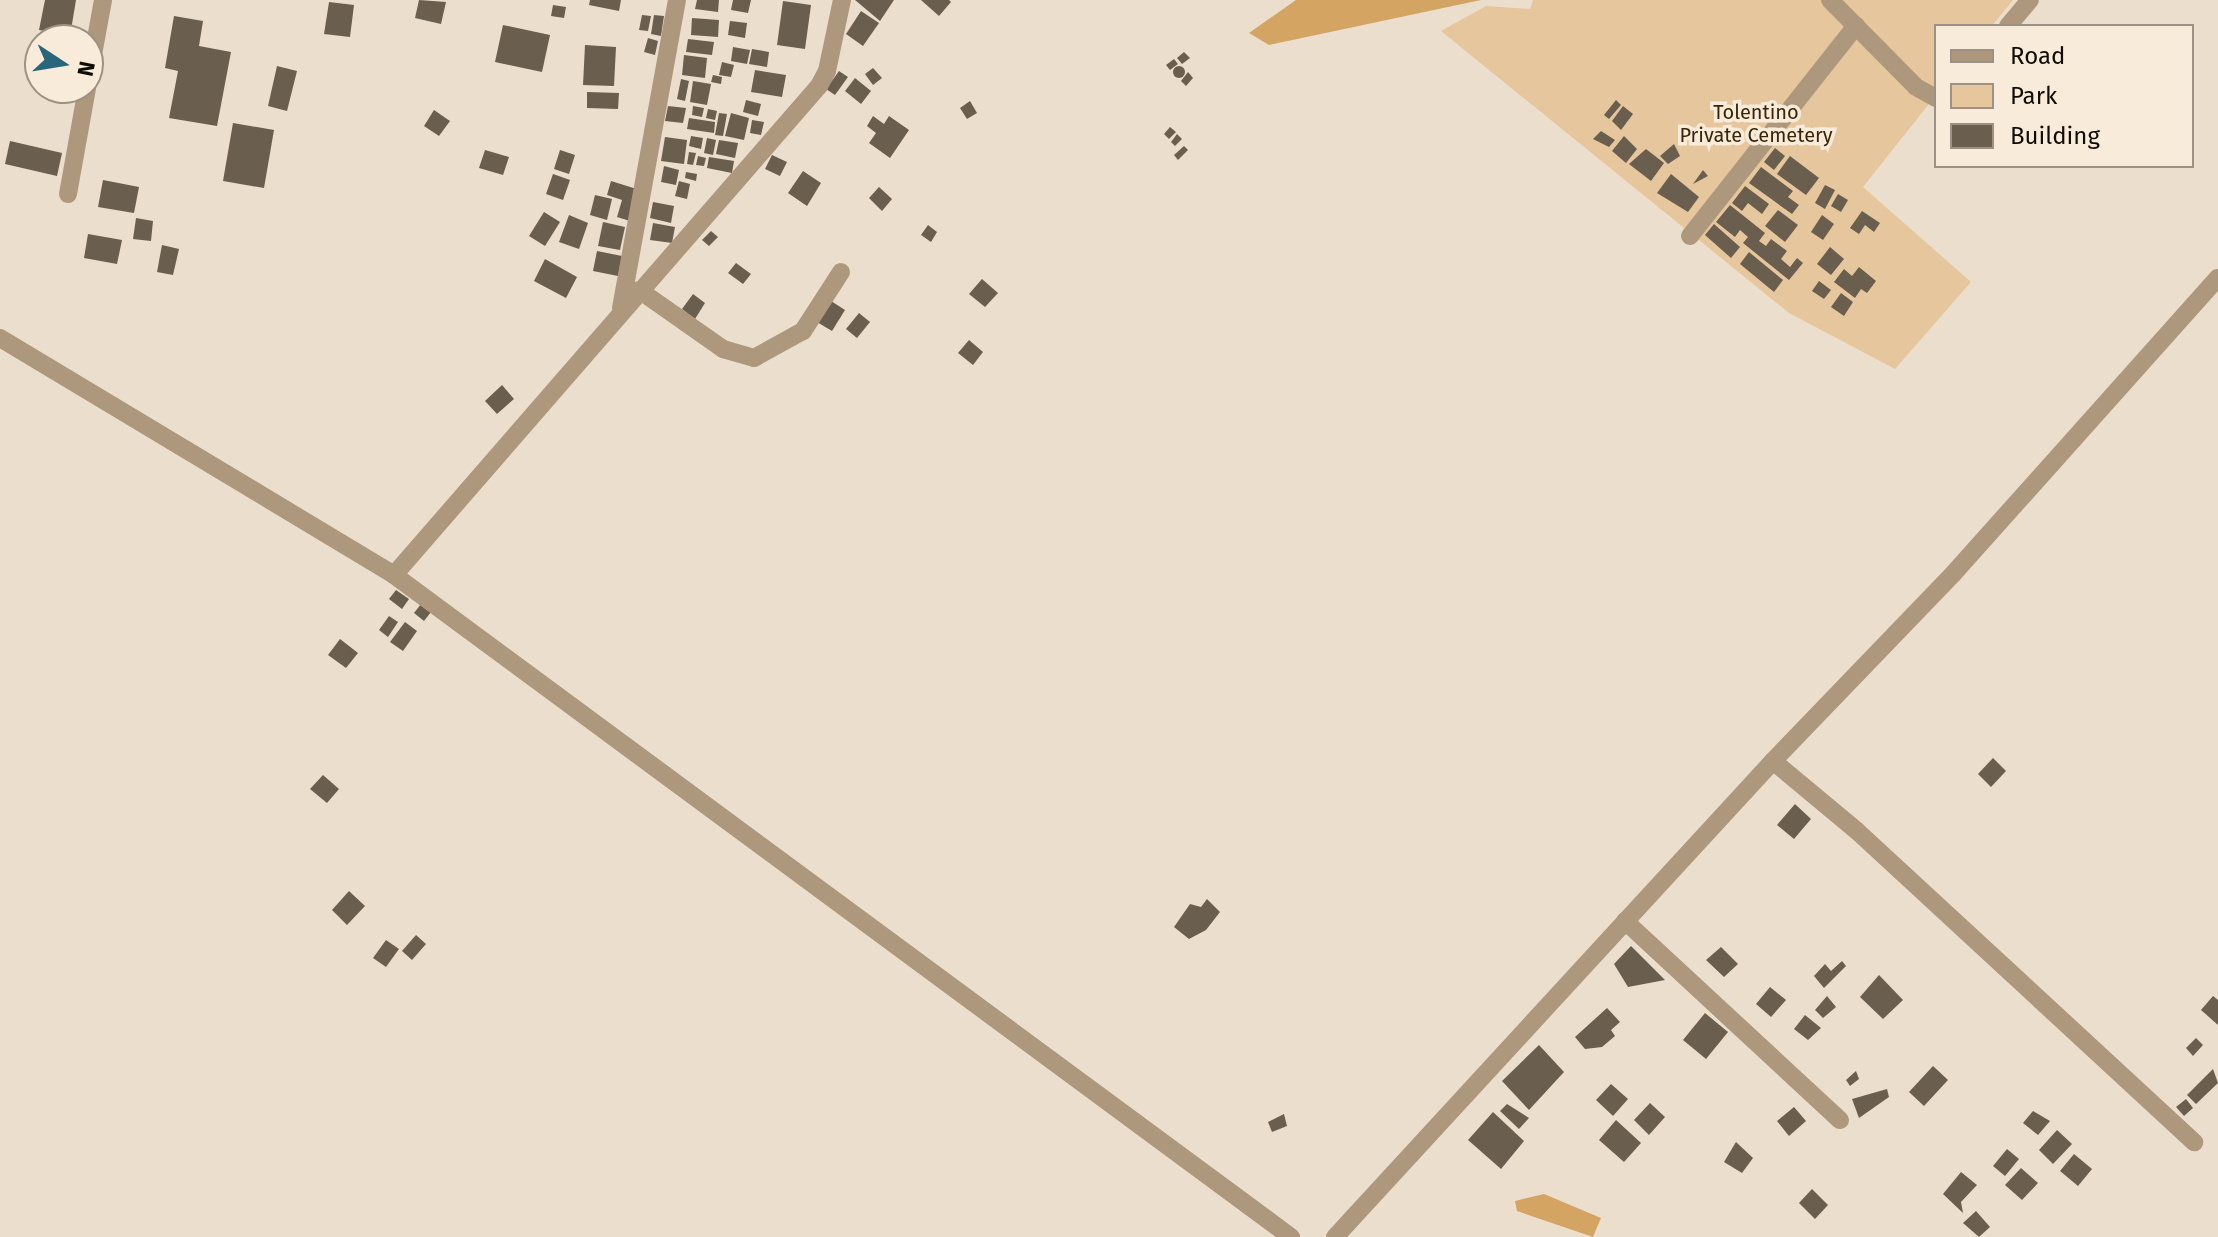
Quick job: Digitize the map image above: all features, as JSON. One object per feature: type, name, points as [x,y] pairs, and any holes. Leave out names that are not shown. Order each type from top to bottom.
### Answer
[{"type":"street","points":[[99,24],[103,0]]},
{"type":"street","points":[[621,311],[677,0]]},
{"type":"street","points":[[394,575],[824,78],[842,0]]},
{"type":"street","points":[[1830,0],[1916,87],[1934,97]]},
{"type":"street","points":[[2010,24],[2030,0]]},
{"type":"street","points":[[1690,236],[1856,26]]},
{"type":"street","points":[[68,194],[84,104]]},
{"type":"street","points":[[639,290],[723,349],[754,358],[803,331],[841,272]]},
{"type":"street","points":[[1335,1237],[1773,761],[1953,574],[2218,278]]},
{"type":"street","points":[[0,338],[394,575],[1291,1237]]},
{"type":"street","points":[[1773,761],[1857,831],[2194,1142]]},
{"type":"street","points":[[1625,921],[1840,1120]]},
{"type":"green space","name":"Tolentino Private Cemetery","points":[[1533,0],[2013,0],[1994,24],[1934,24],[1934,98],[1863,187],[1971,282],[1895,369],[1789,313],[1441,31],[1486,6],[1530,9]]},
{"type":"shaded area","points":[[1296,0],[1481,0],[1269,45],[1249,33]]},
{"type":"shaded area","points":[[1544,1194],[1601,1218],[1593,1237],[1517,1211],[1515,1201]]},
{"type":"building","points":[[45,0],[76,0],[72,24],[40,24]]},
{"type":"building","points":[[419,0],[446,2],[441,24],[415,18]]},
{"type":"building","points":[[590,0],[621,0],[619,11],[589,5]]},
{"type":"building","points":[[697,0],[719,0],[718,12],[695,9]]},
{"type":"building","points":[[733,0],[751,0],[748,13],[731,10]]},
{"type":"building","points":[[855,0],[894,0],[880,21]]},
{"type":"building","points":[[921,0],[949,0],[951,2],[939,16]]},
{"type":"building","points":[[783,1],[811,5],[805,49],[777,45]]},
{"type":"building","points":[[329,2],[354,5],[350,37],[324,34]]},
{"type":"building","points":[[553,5],[566,7],[564,18],[551,16]]},
{"type":"building","points":[[861,11],[879,23],[863,46],[846,34]]},
{"type":"building","points":[[642,15],[651,16],[648,31],[639,30]]},
{"type":"building","points":[[654,15],[664,16],[661,36],[651,34]]},
{"type":"building","points":[[174,16],[203,21],[199,46],[231,52],[217,126],[169,118],[178,71],[165,68]]},
{"type":"building","points":[[692,18],[719,20],[718,37],[691,35]]},
{"type":"building","points":[[730,21],[747,23],[745,38],[728,35]]},
{"type":"building","points":[[503,25],[550,35],[542,72],[495,62]]},
{"type":"building","points":[[648,38],[658,41],[655,55],[644,52]]},
{"type":"building","points":[[688,39],[714,42],[712,55],[686,52]]},
{"type":"building","points":[[585,45],[616,47],[614,86],[583,85]]},
{"type":"building","points":[[733,47],[750,50],[747,64],[731,61]]},
{"type":"building","points":[[752,49],[769,52],[767,67],[749,64]]},
{"type":"building","points":[[1184,52],[1190,58],[1182,64],[1177,58]]},
{"type":"building","points":[[684,55],[707,58],[705,78],[682,75]]},
{"type":"building","points":[[1174,59],[1178,64],[1170,70],[1166,65]]},
{"type":"building","points":[[722,62],[734,65],[731,77],[719,75]]},
{"type":"building","points":[[277,66],[297,71],[287,111],[268,106]]},
{"type":"building","points":[[1179,66],[1185,72],[1179,78],[1173,72]]},
{"type":"building","points":[[873,68],[882,78],[873,85],[865,74]]},
{"type":"building","points":[[755,70],[786,75],[782,97],[751,92]]},
{"type":"building","points":[[839,71],[848,77],[835,95],[826,89]]},
{"type":"building","points":[[1188,72],[1193,78],[1186,86],[1181,81]]},
{"type":"building","points":[[713,75],[722,77],[721,84],[711,82]]},
{"type":"building","points":[[855,78],[871,91],[861,104],[845,91]]},
{"type":"building","points":[[681,79],[689,81],[685,101],[677,99]]},
{"type":"building","points":[[693,81],[711,84],[707,105],[690,102]]},
{"type":"building","points":[[587,92],[619,93],[618,109],[587,108]]},
{"type":"building","points":[[746,100],[761,104],[758,116],[743,112]]},
{"type":"building","points":[[1616,100],[1621,105],[1609,119],[1604,115]]},
{"type":"building","points":[[970,101],[977,113],[967,119],[960,108]]},
{"type":"building","points":[[668,106],[686,108],[683,123],[665,121]]},
{"type":"building","points":[[693,106],[704,108],[702,117],[692,115]]},
{"type":"building","points":[[1623,106],[1633,114],[1621,130],[1612,121]]},
{"type":"building","points":[[708,109],[717,111],[715,120],[706,118]]},
{"type":"building","points":[[434,110],[450,121],[439,136],[424,126]]},
{"type":"building","points":[[719,113],[727,114],[723,136],[715,135]]},
{"type":"building","points":[[731,113],[749,118],[744,140],[725,136]]},
{"type":"building","points":[[873,116],[884,124],[889,116],[909,130],[890,158],[869,143],[876,133],[867,126]]},
{"type":"building","points":[[689,118],[715,122],[714,133],[687,129]]},
{"type":"building","points":[[752,120],[764,122],[761,135],[750,133]]},
{"type":"building","points":[[233,123],[274,130],[264,188],[223,181]]},
{"type":"building","points":[[1170,127],[1176,132],[1169,139],[1164,134]]},
{"type":"building","points":[[1601,131],[1615,140],[1609,147],[1593,139]]},
{"type":"building","points":[[1177,134],[1182,139],[1175,146],[1171,142]]},
{"type":"building","points":[[691,136],[703,138],[701,149],[689,146]]},
{"type":"building","points":[[1624,136],[1637,149],[1626,163],[1612,151]]},
{"type":"building","points":[[665,137],[687,140],[684,164],[661,161]]},
{"type":"building","points":[[707,138],[716,140],[713,155],[704,153]]},
{"type":"building","points":[[719,140],[738,143],[735,158],[716,154]]},
{"type":"building","points":[[10,141],[62,153],[57,176],[5,164]]},
{"type":"building","points":[[1674,144],[1680,156],[1668,164],[1660,156]]},
{"type":"building","points":[[1184,146],[1188,150],[1178,160],[1174,155]]},
{"type":"building","points":[[1775,148],[1785,156],[1774,170],[1764,162]]},
{"type":"building","points":[[1646,149],[1664,163],[1651,181],[1629,164]]},
{"type":"building","points":[[485,150],[509,157],[503,175],[479,168]]},
{"type":"building","points":[[560,150],[575,155],[569,174],[554,169]]},
{"type":"building","points":[[689,152],[696,153],[693,165],[687,164]]},
{"type":"building","points":[[772,155],[787,162],[780,176],[765,169]]},
{"type":"building","points":[[698,156],[706,158],[704,166],[696,165]]},
{"type":"building","points":[[1790,156],[1819,178],[1806,195],[1777,174]]},
{"type":"building","points":[[709,157],[734,161],[732,173],[707,168]]},
{"type":"building","points":[[664,166],[679,170],[676,185],[661,182]]},
{"type":"building","points":[[1761,167],[1793,191],[1788,197],[1799,205],[1792,214],[1749,183]]},
{"type":"building","points":[[1703,170],[1708,176],[1693,184]]},
{"type":"building","points":[[803,171],[821,183],[807,206],[788,193]]},
{"type":"building","points":[[686,172],[697,174],[696,181],[685,178]]},
{"type":"building","points":[[553,174],[570,180],[563,200],[546,194]]},
{"type":"building","points":[[1671,174],[1699,197],[1688,212],[1657,193]]},
{"type":"building","points":[[103,180],[139,187],[134,213],[98,207]]},
{"type":"building","points":[[611,181],[640,190],[630,221],[617,217],[622,200],[607,195]]},
{"type":"building","points":[[679,181],[690,184],[687,199],[675,196]]},
{"type":"building","points":[[1825,185],[1835,190],[1825,209],[1815,203]]},
{"type":"building","points":[[1745,186],[1769,204],[1762,214],[1748,203],[1742,211],[1732,203]]},
{"type":"building","points":[[879,187],[892,199],[882,211],[869,198]]},
{"type":"building","points":[[1838,194],[1848,200],[1841,212],[1831,206]]},
{"type":"building","points":[[595,195],[612,199],[607,220],[590,215]]},
{"type":"building","points":[[653,202],[674,206],[671,223],[650,218]]},
{"type":"building","points":[[1730,205],[1765,233],[1759,241],[1766,246],[1771,239],[1787,251],[1781,259],[1790,267],[1797,258],[1803,263],[1789,280],[1743,243],[1748,237],[1740,230],[1735,237],[1716,222]]},
{"type":"building","points":[[1778,210],[1798,225],[1785,242],[1765,226]]},
{"type":"building","points":[[1862,211],[1880,223],[1874,232],[1865,225],[1859,234],[1850,228]]},
{"type":"building","points":[[544,212],[560,222],[545,246],[529,236]]},
{"type":"building","points":[[569,215],[588,223],[579,249],[559,242]]},
{"type":"building","points":[[1822,215],[1834,224],[1823,240],[1811,232]]},
{"type":"building","points":[[136,218],[153,221],[151,241],[133,239]]},
{"type":"building","points":[[603,222],[625,227],[620,250],[598,246]]},
{"type":"building","points":[[653,223],[675,227],[672,243],[650,240]]},
{"type":"building","points":[[1714,224],[1740,247],[1731,258],[1705,235]]},
{"type":"building","points":[[928,225],[937,232],[931,242],[921,235]]},
{"type":"building","points":[[711,231],[718,237],[709,246],[702,240]]},
{"type":"building","points":[[88,234],[122,240],[117,264],[84,258]]},
{"type":"building","points":[[162,245],[179,249],[173,275],[157,272]]},
{"type":"building","points":[[1830,247],[1844,259],[1831,275],[1817,264]]},
{"type":"building","points":[[597,251],[622,256],[618,276],[593,271]]},
{"type":"building","points":[[1749,252],[1783,280],[1774,292],[1740,264]]},
{"type":"building","points":[[545,259],[577,277],[566,298],[534,281]]},
{"type":"building","points":[[736,263],[751,274],[743,284],[728,273]]},
{"type":"building","points":[[1859,267],[1876,281],[1867,293],[1861,289],[1855,298],[1834,282],[1844,269],[1852,276]]},
{"type":"building","points":[[982,279],[998,293],[985,307],[969,294]]},
{"type":"building","points":[[1819,281],[1831,290],[1824,299],[1812,291]]},
{"type":"building","points":[[1841,293],[1853,302],[1844,316],[1831,307]]},
{"type":"building","points":[[693,294],[705,303],[695,319],[682,309]]},
{"type":"building","points":[[831,301],[845,310],[832,331],[817,322]]},
{"type":"building","points":[[859,313],[870,322],[857,338],[846,329]]},
{"type":"building","points":[[969,340],[983,352],[973,365],[958,353]]},
{"type":"building","points":[[502,385],[514,399],[497,414],[485,401]]},
{"type":"building","points":[[396,590],[409,599],[402,609],[389,599]]},
{"type":"building","points":[[421,604],[431,612],[424,621],[414,613]]},
{"type":"building","points":[[389,616],[398,622],[388,637],[379,630]]},
{"type":"building","points":[[405,622],[417,631],[403,651],[390,642]]},
{"type":"building","points":[[340,639],[358,653],[346,668],[328,655]]},
{"type":"building","points":[[1993,758],[2006,771],[1991,787],[1978,774]]},
{"type":"building","points":[[323,775],[339,789],[327,803],[310,789]]},
{"type":"building","points":[[1795,804],[1811,819],[1794,839],[1777,825]]},
{"type":"building","points":[[349,891],[365,906],[347,925],[332,910]]},
{"type":"building","points":[[1207,899],[1220,912],[1206,930],[1189,939],[1174,927],[1190,904],[1201,907]]},
{"type":"building","points":[[416,935],[426,944],[412,960],[402,951]]},
{"type":"building","points":[[386,940],[399,949],[386,967],[373,958]]},
{"type":"building","points":[[1631,946],[1665,980],[1628,987],[1614,964]]},
{"type":"building","points":[[1721,947],[1738,964],[1724,977],[1706,960]]},
{"type":"building","points":[[1842,961],[1846,966],[1824,988],[1814,976],[1825,964],[1831,971]]},
{"type":"building","points":[[1879,975],[1903,1000],[1883,1019],[1860,997]]},
{"type":"building","points":[[1770,987],[1786,1000],[1771,1017],[1756,1004]]},
{"type":"building","points":[[1827,996],[1836,1007],[1823,1018],[1815,1010]]},
{"type":"building","points":[[2213,996],[2218,1000],[2218,1025],[2201,1010]]},
{"type":"building","points":[[1607,1008],[1620,1022],[1611,1030],[1615,1036],[1602,1047],[1585,1049],[1575,1037]]},
{"type":"building","points":[[1705,1013],[1728,1032],[1706,1059],[1683,1040]]},
{"type":"building","points":[[1805,1015],[1821,1028],[1808,1040],[1794,1029]]},
{"type":"building","points":[[2196,1038],[2203,1045],[2193,1056],[2186,1048]]},
{"type":"building","points":[[1539,1045],[1564,1072],[1529,1110],[1502,1081]]},
{"type":"building","points":[[1933,1066],[1948,1080],[1924,1106],[1909,1092]]},
{"type":"building","points":[[2213,1069],[2218,1083],[2196,1104],[2187,1095]]},
{"type":"building","points":[[1856,1071],[1859,1079],[1850,1086],[1846,1080]]},
{"type":"building","points":[[1611,1084],[1628,1099],[1613,1116],[1596,1100]]},
{"type":"building","points":[[1887,1089],[1889,1097],[1859,1118],[1852,1099]]},
{"type":"building","points":[[2186,1099],[2193,1108],[2184,1116],[2176,1107]]},
{"type":"building","points":[[1650,1103],[1665,1117],[1649,1135],[1634,1120]]},
{"type":"building","points":[[1507,1104],[1529,1118],[1519,1129],[1500,1111]]},
{"type":"building","points":[[1794,1107],[1806,1121],[1789,1136],[1777,1121]]},
{"type":"building","points":[[2033,1111],[2050,1121],[2038,1135],[2023,1123]]},
{"type":"building","points":[[1493,1112],[1524,1141],[1501,1169],[1468,1140]]},
{"type":"building","points":[[1284,1114],[1287,1126],[1272,1132],[1268,1122]]},
{"type":"building","points":[[1616,1120],[1641,1143],[1624,1162],[1599,1140]]},
{"type":"building","points":[[2057,1130],[2072,1144],[2053,1164],[2039,1150]]},
{"type":"building","points":[[1736,1142],[1753,1158],[1742,1173],[1724,1162]]},
{"type":"building","points":[[2007,1149],[2019,1159],[2005,1176],[1993,1166]]},
{"type":"building","points":[[2074,1154],[2092,1169],[2078,1186],[2060,1171]]},
{"type":"building","points":[[2021,1168],[2038,1183],[2022,1200],[2005,1185]]},
{"type":"building","points":[[1961,1172],[1977,1185],[1961,1202],[1963,1213],[1943,1194]]},
{"type":"building","points":[[1812,1189],[1828,1205],[1815,1219],[1799,1203]]},
{"type":"building","points":[[1976,1211],[1990,1227],[1979,1237],[1963,1223]]}]
